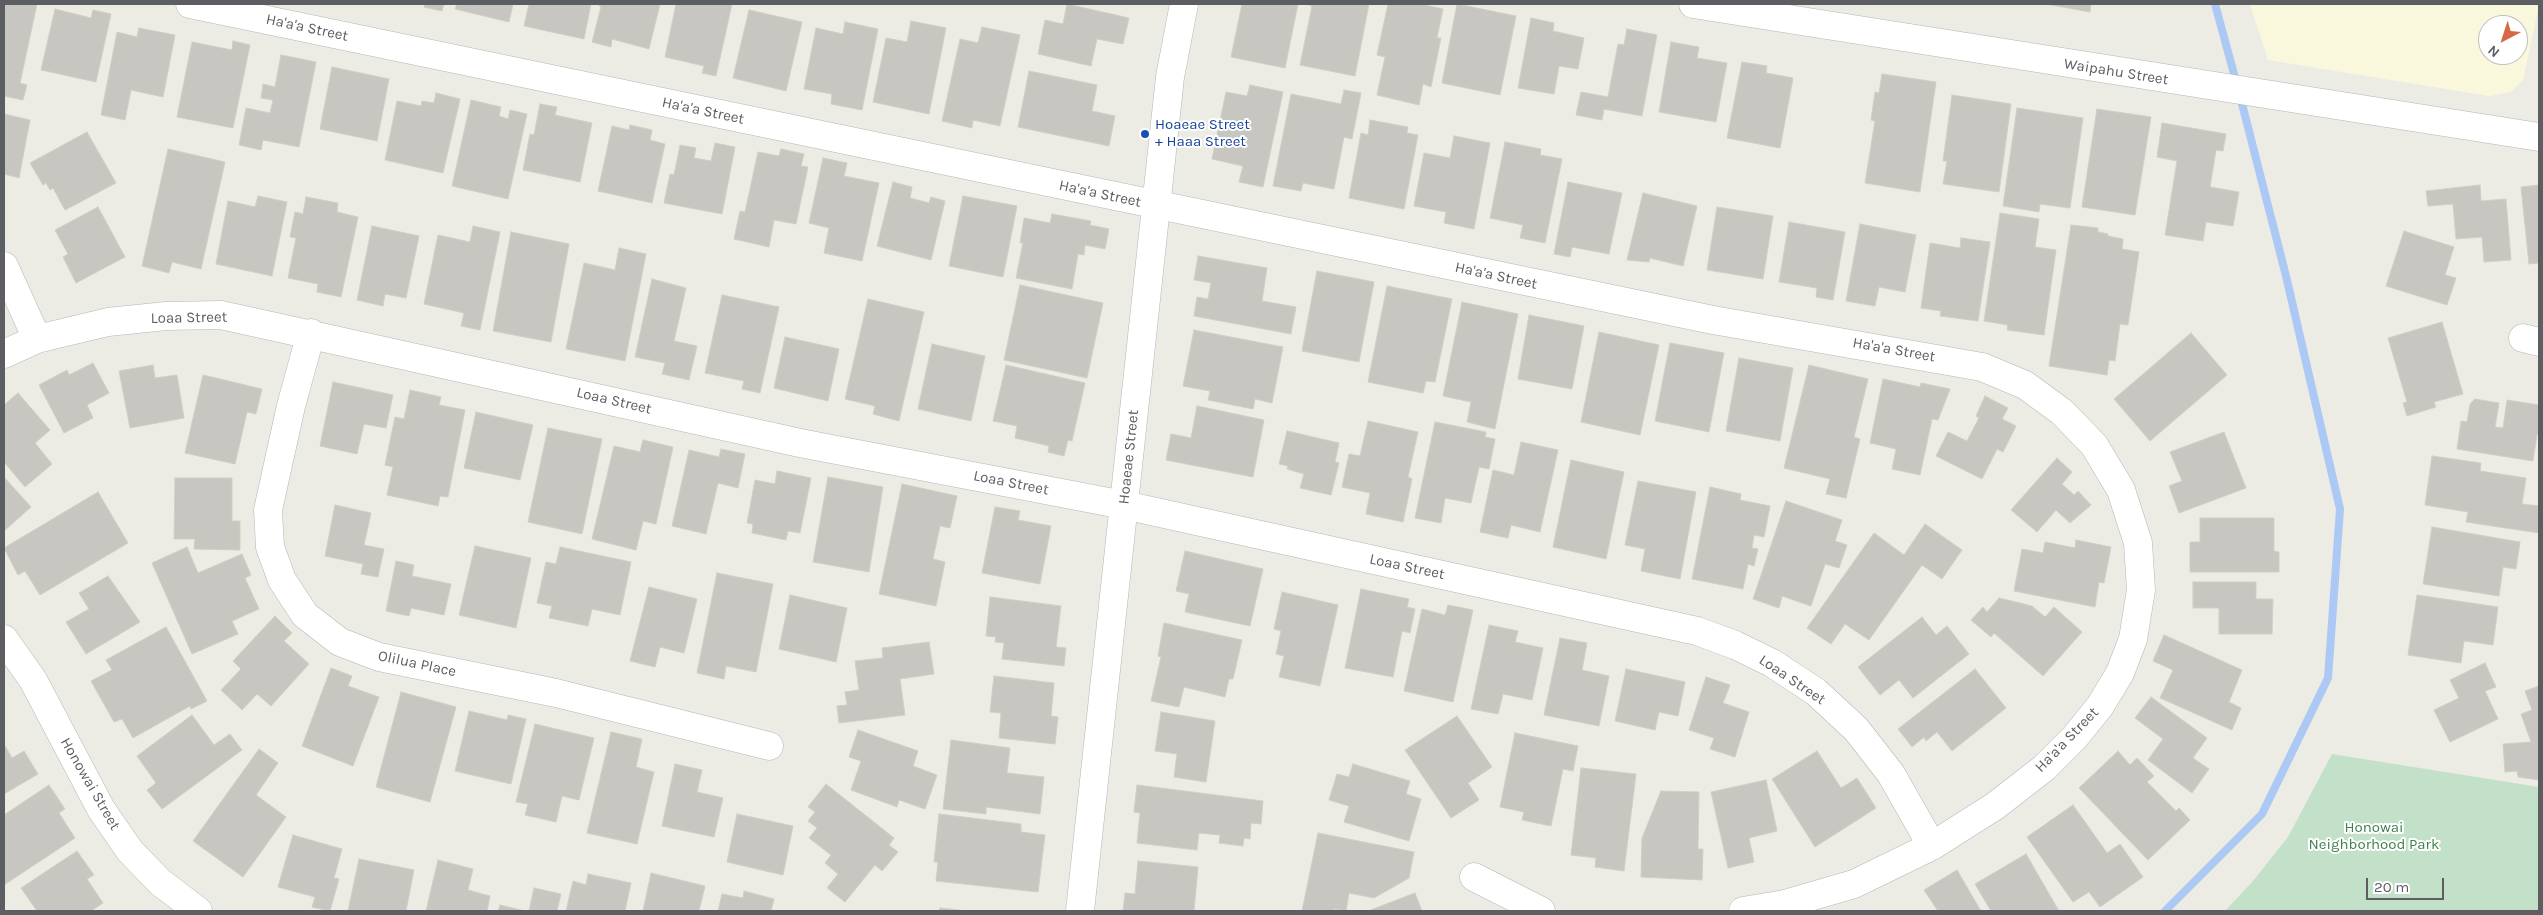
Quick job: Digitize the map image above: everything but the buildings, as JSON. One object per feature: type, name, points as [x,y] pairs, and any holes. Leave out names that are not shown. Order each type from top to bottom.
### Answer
[{"type":"street","name":"Ha'a'a Street","points":[[190,4],[1712,320],[1982,367],[2025,385],[2062,412],[2094,445],[2121,490],[2138,543],[2141,590],[2133,639],[2120,673],[2100,706],[2075,737],[2044,768],[1995,806],[1932,846],[1854,884],[1785,904],[1743,911]]},
{"type":"street","name":"Hoaeae Street","points":[[1080,911],[1170,77],[1184,4]]},
{"type":"street","name":"Waipahu Street","points":[[1693,4],[2215,88],[2539,137]]},
{"type":"street","points":[[4,266],[37,339]]},
{"type":"street","name":"Loaa Street","points":[[4,354],[37,339],[108,322],[166,316],[221,314],[800,443],[1124,505],[1697,631],[1735,645],[1772,663],[1816,692],[1856,729],[1891,774],[1932,846]]},
{"type":"street","name":"Olilua Place","points":[[311,333],[291,406],[268,510],[270,547],[282,580],[305,615],[340,642],[379,658],[556,693],[769,746]]},
{"type":"street","name":"Honowai Street","points":[[4,639],[33,680],[101,809],[130,851],[160,882],[198,911]]},
{"type":"street","points":[[1474,877],[1541,911]]},
{"type":"shaded area","points":[[2250,4],[2539,4],[2528,56],[2528,15],[2478,15],[2478,65],[2526,65],[2523,80],[2511,92],[2489,96],[2268,60]]},
{"type":"green space","name":"Honowai Neighborhood Park","points":[[2332,754],[2539,787],[2539,911],[2225,911],[2253,881],[2288,837]]},
{"type":"waterway","points":[[2215,4],[2237,85]]},
{"type":"waterway","points":[[2165,911],[2262,814],[2328,678],[2340,509],[2286,276],[2240,96]]},
{"type":"place","name":"Hoaeae Street + Haaa Street","points":[[1145,134]]}]
